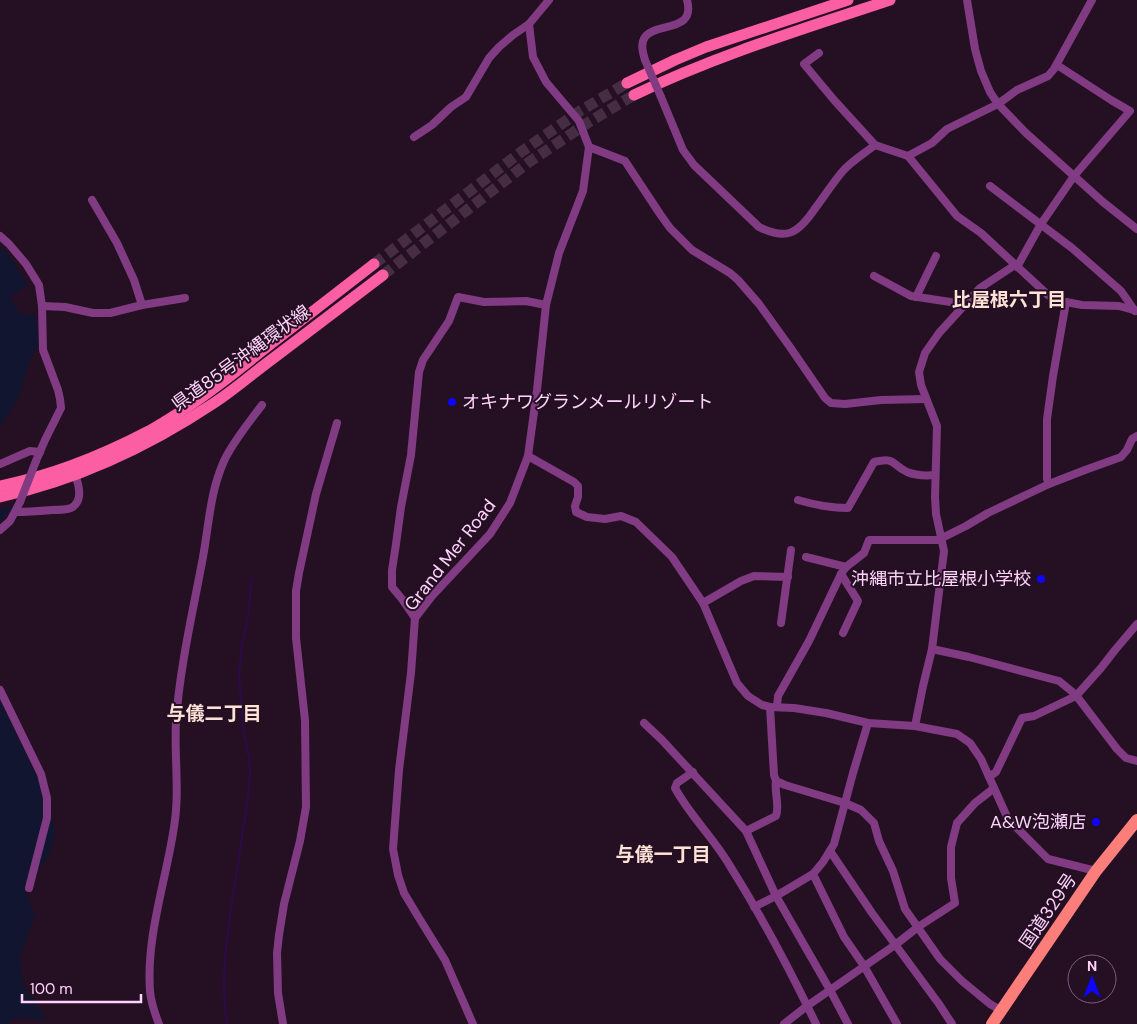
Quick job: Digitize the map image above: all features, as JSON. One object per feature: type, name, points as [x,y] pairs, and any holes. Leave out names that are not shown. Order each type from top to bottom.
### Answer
[{"type":"highway","name":"国道329号","points":[[992,1024],[1096,871],[1137,820]]},
{"type":"main road","points":[[627,83],[706,47],[848,0]]},
{"type":"main road","points":[[634,95],[712,60],[890,0]]},
{"type":"main road","name":"県道85号沖縄環状線","points":[[0,486],[41,475],[89,458],[126,442],[164,422],[207,394],[374,264]]},
{"type":"main road","name":"県道85号沖縄環状線","points":[[0,497],[43,486],[80,473],[112,461],[154,440],[216,402],[383,275]]},
{"type":"street","points":[[414,137],[432,124],[450,107],[466,97],[484,65],[498,46],[529,24],[549,0]]},
{"type":"street","points":[[687,0],[689,8],[686,17],[680,23],[650,33],[645,37],[642,50],[645,60],[683,150],[694,165],[759,227],[771,233],[783,234],[794,231],[804,224],[843,170],[875,145]]},
{"type":"street","points":[[967,0],[979,64],[990,92],[998,104],[1026,133],[1103,202],[1137,229]]},
{"type":"street","points":[[908,156],[932,143],[947,129],[998,104],[1018,90],[1048,76],[1057,65],[1092,0]]},
{"type":"street","name":"Grand Mer Road","points":[[474,1024],[445,960],[404,893],[393,849],[398,779],[411,673],[415,618],[432,596],[490,534],[510,504],[528,456],[546,305],[559,253],[584,191],[589,147],[579,121],[546,82],[533,57],[529,24]]},
{"type":"street","points":[[819,53],[804,64],[875,145],[908,156],[957,216],[981,233],[1048,295],[1058,301],[1082,305],[1119,306],[1136,311]]},
{"type":"street","points":[[915,726],[932,649],[944,551],[936,514],[935,497],[937,426],[921,385],[919,372],[925,353],[939,333],[980,288],[1016,266],[1041,224],[1074,176],[1130,111],[1057,65]]},
{"type":"street","points":[[589,147],[625,161],[670,228],[692,250],[738,280],[759,304],[824,398],[831,403],[845,404],[881,400],[926,399]]},
{"type":"street","points":[[990,186],[1072,248],[1121,291],[1136,311]]},
{"type":"street","points":[[92,200],[117,243],[134,280],[142,305]]},
{"type":"street","points":[[0,236],[26,264],[39,285],[42,306],[43,350],[58,390],[61,408],[36,461],[16,512],[0,530]]},
{"type":"street","points":[[916,297],[936,256]]},
{"type":"street","points":[[874,276],[911,296],[957,303],[963,307]]},
{"type":"street","points":[[415,618],[392,587],[392,570],[411,455],[419,372],[423,360],[449,321],[458,297],[484,302],[526,301],[546,305]]},
{"type":"street","points":[[42,306],[110,313],[142,305],[185,298]]},
{"type":"street","points":[[1049,484],[1047,479],[1047,419],[1066,302]]},
{"type":"street","points":[[159,1024],[150,992],[150,957],[156,917],[175,826],[176,722],[180,681],[190,620],[214,490],[227,456],[262,405]]},
{"type":"street","points":[[283,1024],[278,993],[277,953],[284,904],[300,841],[306,807],[305,720],[296,638],[296,591],[316,494],[337,423]]},
{"type":"street","points":[[746,831],[776,816],[778,811],[774,775],[774,707],[778,696],[809,641],[841,574],[846,567],[864,553],[869,540],[938,540],[988,512],[1049,484],[1121,457],[1127,450],[1132,438],[1137,436]]},
{"type":"street","points":[[0,464],[30,451],[40,452]]},
{"type":"street","points":[[528,456],[578,486],[576,512],[587,517],[605,518],[621,516],[636,522],[672,557],[703,603],[737,684],[748,696],[762,705],[826,713],[868,724],[915,726],[958,734],[970,743],[980,759],[1008,819],[1048,859],[1096,871]]},
{"type":"street","points":[[798,500],[821,506],[848,508],[874,462],[884,460],[891,460],[906,472],[920,476],[936,475]]},
{"type":"street","points":[[16,512],[71,508],[79,498],[80,473]]},
{"type":"street","points":[[781,623],[791,550]]},
{"type":"street","points":[[806,557],[846,567]]},
{"type":"street","points":[[841,574],[858,601],[843,633]]},
{"type":"street","points":[[703,603],[741,581],[754,576],[788,577]]},
{"type":"street","points":[[989,777],[996,772],[1022,718],[1034,716],[1076,696],[1137,624]]},
{"type":"street","points":[[932,649],[1059,681],[1076,696],[1126,758],[1137,761]]},
{"type":"street","points":[[0,690],[41,774],[48,798],[48,818],[29,888]]},
{"type":"street","points":[[644,723],[746,831],[776,896],[848,1024]]},
{"type":"street","points":[[754,907],[813,874],[830,851],[834,844],[868,724]]},
{"type":"street","points":[[692,772],[677,783],[675,788],[684,803],[730,864],[770,933],[816,1024]]},
{"type":"street","points":[[776,781],[845,803],[861,810],[874,823],[879,842],[893,871],[905,909],[940,959],[962,981],[990,1004],[1002,1011]]},
{"type":"street","points":[[784,1024],[918,927],[955,903],[951,847],[957,823],[975,802],[993,789]]},
{"type":"street","points":[[830,851],[952,1024]]},
{"type":"street","points":[[813,874],[844,938],[864,966],[898,1024]]},
{"type":"shaded area","points":[[0,246],[9,255],[28,284],[10,298],[20,314],[36,315],[39,343],[28,366],[19,397],[0,427]]},
{"type":"shaded area","points":[[14,506],[0,522],[0,509]]},
{"type":"shaded area","points":[[0,700],[51,810],[55,834],[48,858],[24,887],[35,914],[20,957],[23,985],[47,1021],[16,1017],[8,1024],[0,1024]]},
{"type":"waterway","points":[[227,1024],[224,975],[250,776],[249,758],[243,726],[239,674],[252,578]]},
{"type":"tunnel","points":[[374,264],[521,152],[580,111],[627,83]]},
{"type":"tunnel","points":[[383,275],[529,162],[634,95]]},
{"type":"place","name":"オキナワグランメールリゾート","points":[[452,402]]},
{"type":"place","name":"沖縄市立比屋根小学校","points":[[1041,579]]},
{"type":"place","name":"A&W泡瀬店","points":[[1096,822]]},
{"type":"district","name":"比屋根六丁目","points":[[1009,299]]},
{"type":"district","name":"与儀二丁目","points":[[214,713]]},
{"type":"district","name":"与儀一丁目","points":[[663,854]]}]
